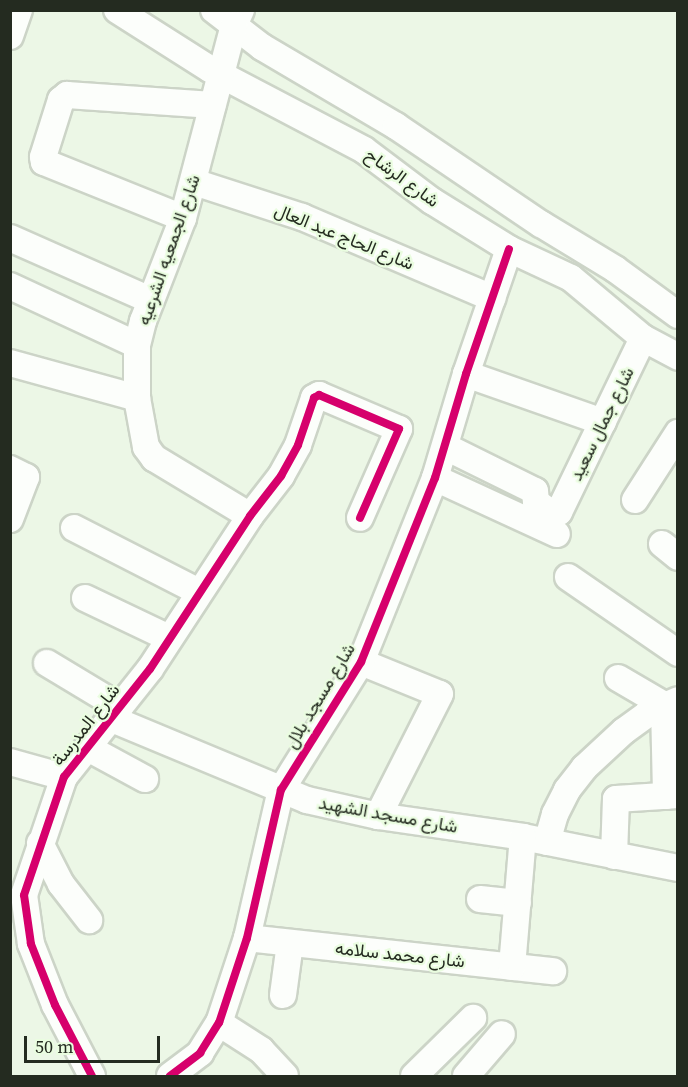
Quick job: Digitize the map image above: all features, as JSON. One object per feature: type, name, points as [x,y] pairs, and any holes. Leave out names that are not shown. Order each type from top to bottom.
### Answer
[{"type":"street","points":[[10,36],[19,10]]},
{"type":"street","name":"شارع الرشاح","points":[[117,10],[364,150],[432,201],[509,249],[571,278],[644,338],[678,357]]},
{"type":"street","name":"شارع الرشاح","points":[[230,21],[269,51],[426,146],[549,229],[615,269],[678,315]]},
{"type":"street","name":"شارع الجمعيه الشرعيه","points":[[230,21],[222,69],[194,182],[183,218],[150,300],[137,345],[137,398],[146,447],[154,458],[250,516]]},
{"type":"street","points":[[183,218],[44,162],[43,156],[62,98],[67,94],[213,105]]},
{"type":"street","name":"شارع الحاج عبد العال","points":[[194,182],[302,217],[492,298]]},
{"type":"street","points":[[10,238],[150,300]]},
{"type":"street","name":"شارع مسجد بلال","points":[[170,1077],[200,1053],[219,1023],[247,938],[280,790],[361,662],[435,478],[466,374],[509,249]]},
{"type":"street","points":[[10,286],[137,345]]},
{"type":"street","name":"شارع جمال سعيد","points":[[559,522],[603,422],[644,338]]},
{"type":"street","points":[[10,363],[137,398]]},
{"type":"street","points":[[466,374],[603,422]]},
{"type":"street","name":"شارع المدرسة","points":[[92,1077],[55,1005],[31,944],[24,895],[64,777],[116,713],[250,516],[281,476],[298,445],[314,398],[320,395],[399,429],[360,518]]},
{"type":"street","points":[[635,500],[678,433]]},
{"type":"street","points":[[446,447],[535,491],[536,502],[559,522]]},
{"type":"street","points":[[10,519],[18,474]]},
{"type":"street","points":[[435,478],[559,522]]},
{"type":"street","points":[[74,528],[199,592]]},
{"type":"street","points":[[568,577],[678,653]]},
{"type":"street","points":[[85,598],[169,638]]},
{"type":"street","points":[[361,662],[440,694],[378,816]]},
{"type":"street","name":"شارع مسجد الشهيد","points":[[47,663],[116,713],[280,790],[307,800],[378,816],[535,839],[678,868]]},
{"type":"street","points":[[618,678],[671,702]]},
{"type":"street","points":[[614,856],[615,799],[672,795],[671,702]]},
{"type":"street","points":[[513,967],[518,903],[535,839],[555,814],[567,790],[584,768],[624,730],[671,702]]},
{"type":"street","points":[[88,748],[145,778]]},
{"type":"street","points":[[10,762],[64,777]]},
{"type":"street","points":[[40,843],[60,884],[89,920]]},
{"type":"street","points":[[10,921],[24,895]]},
{"type":"street","points":[[480,899],[518,903]]},
{"type":"street","name":"شارع محمد سلامه","points":[[247,938],[553,971]]},
{"type":"street","points":[[283,995],[290,943]]},
{"type":"street","points":[[414,1077],[473,1018]]},
{"type":"street","points":[[219,1023],[261,1050],[285,1077]]},
{"type":"street","points":[[466,1077],[502,1034]]},
{"type":"cycle path","points":[[170,1076],[200,1053],[219,1023],[247,938],[281,790],[361,662],[435,478],[466,374],[509,249]]},
{"type":"cycle path","points":[[92,1076],[55,1005],[31,944],[24,895],[64,777],[150,669],[250,516],[281,476],[298,445],[314,398],[319,395],[399,429],[360,518]]}]
